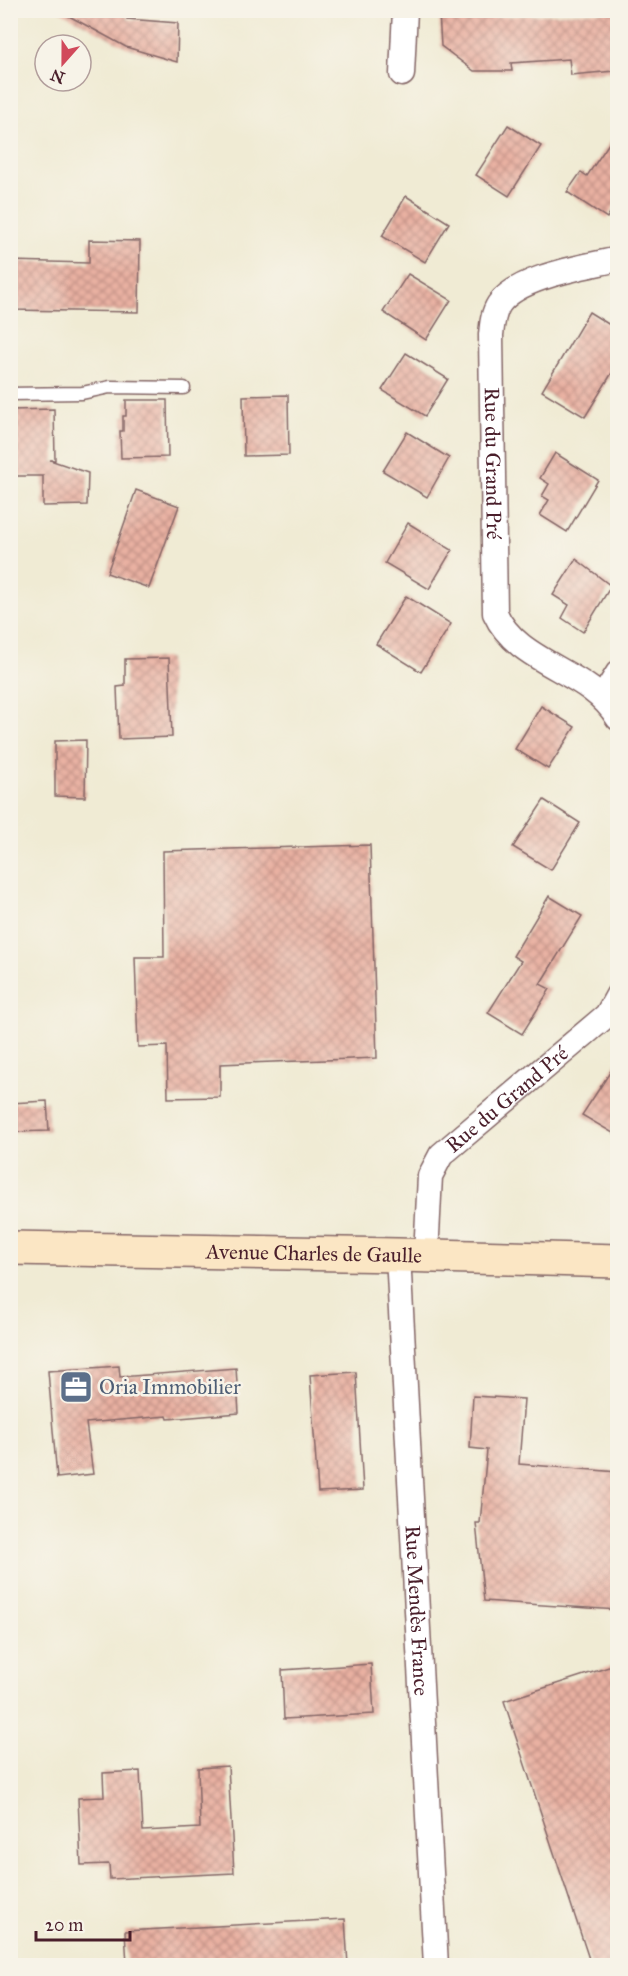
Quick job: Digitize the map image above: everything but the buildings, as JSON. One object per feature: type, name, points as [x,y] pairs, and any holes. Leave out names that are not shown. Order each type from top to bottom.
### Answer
[{"type":"main road","name":"Avenue Charles de Gaulle","points":[[10,1248],[618,1261]]},
{"type":"street","points":[[402,74],[405,10]]},
{"type":"street","name":"Rue du Grand Pré","points":[[618,259],[536,279],[517,288],[499,304],[493,318],[491,335],[495,613],[500,625],[508,635],[603,697],[618,718]]},
{"type":"street","points":[[603,697],[618,674]]},
{"type":"street","name":"Rue du Grand Pré","points":[[412,1255],[430,1176],[441,1155],[607,1015],[618,995]]},
{"type":"street","name":"Rue Mendès France","points":[[412,1255],[436,1965]]},
{"type":"lane","points":[[10,394],[82,393],[110,387],[184,388]]},
{"type":"place","name":"Oria Immobilier","points":[[76,1387]]}]
